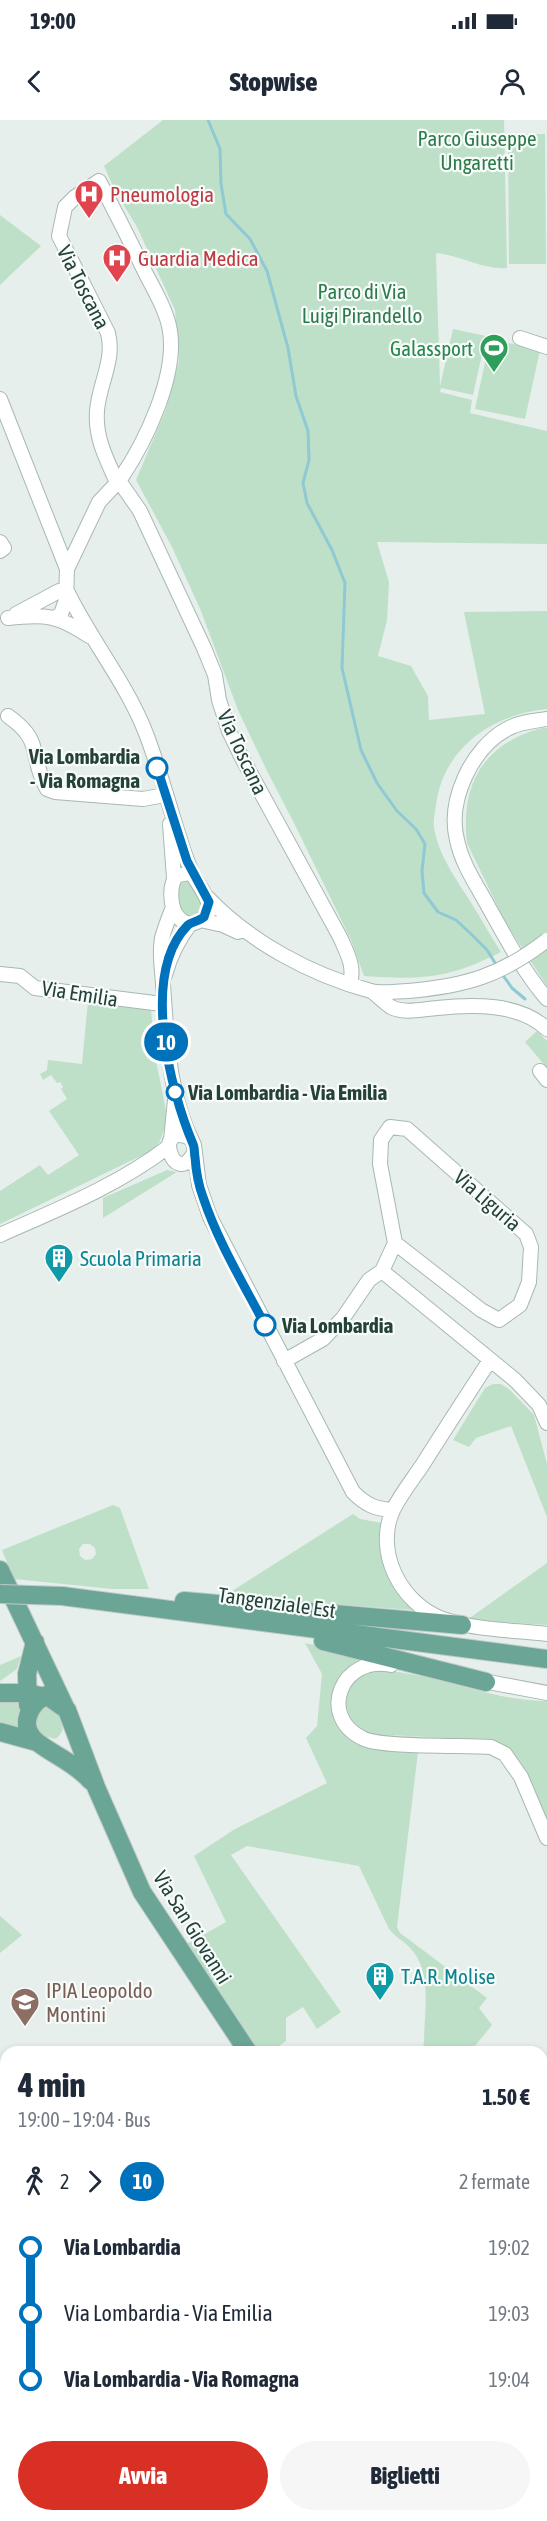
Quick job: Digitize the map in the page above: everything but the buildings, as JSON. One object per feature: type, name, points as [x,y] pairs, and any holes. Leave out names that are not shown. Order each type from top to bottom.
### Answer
[{"type":"main road","points":[[0,1570],[35,1642],[39,1698],[28,1728],[41,1744],[59,1745],[66,1741],[73,1729],[65,1707],[50,1698],[39,1698],[0,1693]]},
{"type":"main road","name":"Tangenziale Est","points":[[0,1594],[62,1596],[547,1659]]},
{"type":"main road","points":[[120,1604],[176,1600],[462,1625]]},
{"type":"main road","points":[[288,1627],[311,1638],[486,1682]]},
{"type":"main road","points":[[35,1642],[27,1674],[39,1698]]},
{"type":"main road","points":[[0,1687],[27,1674]]},
{"type":"main road","name":"Via San Giovanni","points":[[73,1729],[142,1893],[244,2046]]},
{"type":"main road","name":"Via San Giovanni","points":[[0,1732],[41,1744],[81,1769],[96,1786]]},
{"type":"street","name":"Via Toscana","points":[[56,617],[64,608],[65,583],[99,502],[118,481],[136,453],[158,404],[168,370],[171,344],[170,329],[160,301],[99,181],[75,197],[65,207],[59,236],[108,333],[111,345],[111,355],[97,409],[98,439],[118,481],[140,511],[204,648],[215,675],[219,700],[229,731],[242,758],[340,937],[353,973],[350,983]]},
{"type":"street","points":[[520,338],[547,346]]},
{"type":"street","points":[[0,399],[65,583],[91,637],[116,675],[144,730],[194,876],[206,896],[232,922],[262,942],[316,972],[373,992],[392,1007],[410,1011],[450,1006],[483,1006],[510,1010],[542,1025]]},
{"type":"street","points":[[0,542],[4,548],[0,551]]},
{"type":"street","points":[[4,620],[65,583]]},
{"type":"street","points":[[4,620],[28,616],[56,617],[91,637]]},
{"type":"street","points":[[8,716],[25,728],[34,744],[39,775],[47,789],[55,792],[167,801]]},
{"type":"street","points":[[547,719],[508,728],[493,738],[472,763],[461,786],[456,807],[456,837],[464,862],[534,984],[547,999]]},
{"type":"street","points":[[163,985],[160,960],[162,938],[173,907],[174,878],[167,801]]},
{"type":"street","points":[[174,878],[184,873],[194,876]]},
{"type":"street","points":[[206,896],[209,907],[180,937],[168,962],[162,1004],[166,1049],[175,1095],[189,1138],[194,1145],[199,1185],[210,1217],[353,1492],[365,1504],[378,1509],[393,1510]]},
{"type":"street","points":[[173,907],[180,919],[223,925],[262,942]]},
{"type":"street","points":[[373,992],[446,988],[478,980],[527,955],[547,940]]},
{"type":"street","name":"Via Emilia","points":[[0,974],[20,976],[35,988],[162,1004]]},
{"type":"street","points":[[175,1095],[169,1155],[199,1185]]},
{"type":"street","name":"Via Liguria","points":[[390,1128],[407,1129],[526,1234],[531,1247],[529,1282],[520,1305],[499,1320],[481,1310],[395,1243],[380,1164],[381,1140],[390,1128]]},
{"type":"street","points":[[0,1235],[89,1195],[144,1166],[178,1136],[189,1138]]},
{"type":"street","points":[[144,1166],[188,1160],[194,1153]]},
{"type":"street","points":[[284,1361],[323,1339],[343,1318],[369,1280],[382,1271],[395,1243]]},
{"type":"street","points":[[382,1271],[515,1380],[539,1405],[547,1424]]},
{"type":"street","points":[[490,1360],[393,1510],[388,1541],[390,1566],[403,1589],[419,1607],[441,1618],[462,1625],[547,1634]]},
{"type":"street","points":[[547,1693],[378,1662],[358,1668],[349,1675],[339,1694],[342,1719],[353,1733],[365,1740],[491,1747],[505,1754],[521,1777],[547,1838]]},
{"type":"green space","points":[[163,120],[504,120],[507,268],[489,267],[436,253],[440,386],[453,329],[486,336],[473,395],[441,388],[440,392],[472,400],[470,413],[547,431],[547,544],[377,542],[389,582],[387,620],[378,656],[411,666],[428,696],[429,720],[485,714],[464,612],[547,611],[547,709],[508,718],[474,738],[460,751],[449,767],[436,805],[434,828],[440,850],[501,952],[465,968],[434,976],[402,978],[364,976],[351,940],[238,710],[201,611],[172,547],[136,480],[166,409],[179,361],[175,310],[137,227],[115,191],[104,166]]},
{"type":"green space","points":[[508,134],[545,134],[546,264],[509,264]]},
{"type":"green space","points":[[0,215],[41,246],[0,285]]},
{"type":"green space","points":[[490,339],[540,350],[525,419],[475,409]]},
{"type":"green space","points":[[547,728],[547,986],[505,922],[467,843],[466,822],[472,785],[480,769],[491,755],[522,735]]},
{"type":"green space","points":[[188,879],[203,902],[200,912],[190,916],[182,910],[177,897],[178,882]]},
{"type":"green space","points":[[88,1001],[151,1010],[155,1056],[168,1120],[159,1143],[151,1151],[0,1224],[0,1191],[40,1165],[48,1175],[79,1155],[49,1111],[67,1099],[61,1089],[63,1087],[51,1075],[43,1080],[40,1074],[47,1070],[48,1060],[82,1064]]},
{"type":"green space","points":[[537,1031],[547,1041],[547,1068],[525,1042]]},
{"type":"green space","points":[[167,1170],[177,1172],[103,1218],[103,1198]]},
{"type":"green space","points":[[493,1384],[501,1384],[509,1389],[534,1415],[547,1464],[547,1517],[511,1426],[476,1438],[469,1447],[453,1440],[485,1388]]},
{"type":"green space","points":[[113,1505],[120,1508],[149,1589],[112,1589],[14,1579],[2,1550]],"holes":[[[83,1544],[90,1544],[95,1548],[96,1554],[92,1559],[85,1560],[80,1556],[79,1549]]]},
{"type":"green space","points":[[353,1514],[360,1519],[382,1523],[382,1550],[386,1571],[396,1589],[413,1610],[224,1596]]},
{"type":"green space","points":[[547,1563],[547,1625],[467,1620]]},
{"type":"green space","points":[[305,1643],[371,1658],[356,1663],[345,1672],[339,1681],[334,1692],[333,1703],[337,1725],[344,1735],[369,1748],[418,1752],[397,1927],[400,1933],[487,1998],[479,2008],[492,2025],[475,2046],[423,2046],[426,1992],[422,1968],[410,1948],[389,1929],[359,1866],[247,1846],[231,1855],[341,2012],[317,2029],[303,2007],[286,2018],[286,2041],[279,2046],[255,2046],[185,1945],[226,1922],[194,1856],[235,1829],[327,1783],[306,1738],[317,1726],[322,1674]]},
{"type":"green space","points":[[21,1656],[17,1669],[0,1681],[0,1665]]},
{"type":"green space","points":[[370,1670],[415,1675],[502,1696],[547,1701],[547,1825],[521,1764],[517,1758],[506,1751],[447,1739],[368,1734],[358,1727],[347,1710],[347,1693],[359,1677]]},
{"type":"green space","points":[[0,1697],[20,1699],[26,1736],[0,1727]]},
{"type":"green space","points":[[44,1704],[59,1712],[62,1729],[56,1739],[43,1736],[35,1725],[35,1711]]},
{"type":"green space","points":[[0,1916],[22,1935],[0,1953]]},
{"type":"waterway","points":[[208,120],[220,149],[221,184],[226,214],[250,239],[267,271],[288,348],[296,396],[308,431],[309,460],[303,483],[307,503],[332,550],[345,583],[342,668],[361,750],[377,783],[397,811],[416,829],[425,844],[422,871],[424,893],[438,912],[456,920],[470,933],[487,950],[497,966]]},
{"type":"waterway","points":[[502,974],[512,988],[525,999]]},
{"type":"bus line","name":"10","points":[[157,768],[187,861],[209,902],[208,912],[200,920],[190,924],[180,937],[168,962],[162,1004],[166,1049],[175,1095],[189,1138],[195,1149],[202,1196],[210,1217],[265,1325]]},
{"type":"place","name":"Pneumologia","points":[[89,220]]},
{"type":"place","name":"Guardia Medica","points":[[117,284]]},
{"type":"place","name":"Galassport","points":[[494,374]]},
{"type":"place","name":"Via Lombardia - Via Romagna","points":[[157,768]]},
{"type":"place","name":"Via Lombardia - Via Emilia","points":[[175,1092]]},
{"type":"place","name":"Scuola Primaria","points":[[59,1284]]},
{"type":"place","name":"Via Lombardia","points":[[265,1325]]},
{"type":"place","name":"T.A.R. Molise","points":[[380,2002]]},
{"type":"place","name":"IPIA Leopoldo Montini","points":[[25,2028]]},
{"type":"park label","name":"Parco Giuseppe Ungaretti","points":[[477,150]]},
{"type":"park label","name":"Parco di Via Luigi Pirandello","points":[[362,303]]}]
